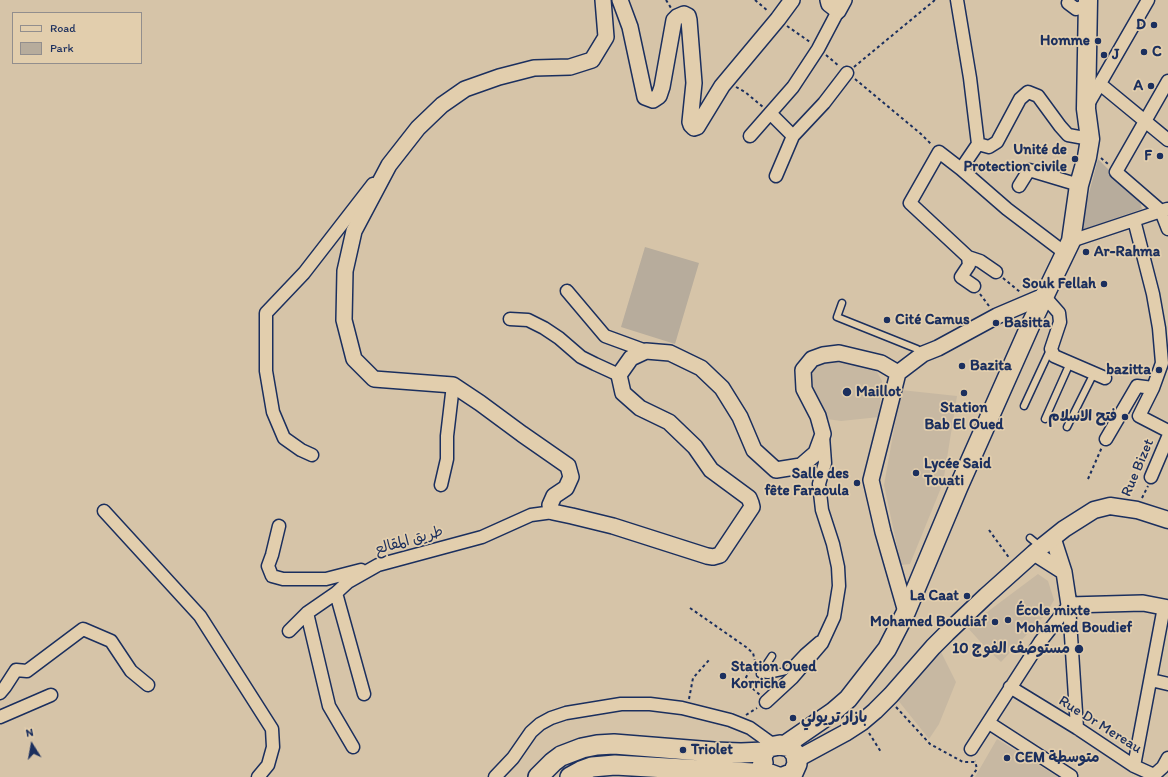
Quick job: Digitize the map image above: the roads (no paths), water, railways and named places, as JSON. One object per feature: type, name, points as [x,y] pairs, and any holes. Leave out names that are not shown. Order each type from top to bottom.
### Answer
[{"type":"highway","points":[[538,777],[553,762],[571,751],[597,745],[614,744],[721,753],[783,764]]},
{"type":"highway","points":[[570,777],[592,767],[615,765],[783,764]]},
{"type":"main road","points":[[783,764],[833,712],[848,699],[887,649],[906,612],[958,488],[1030,326],[1037,299],[1068,247],[1090,143],[1086,109],[1088,3]]},
{"type":"main road","points":[[783,764],[845,733],[875,711],[933,647],[1040,544],[1094,510],[1110,506],[1137,510],[1168,520]]},
{"type":"street","points":[[312,455],[301,450],[284,438],[273,412],[266,371],[266,313],[304,273],[418,128],[442,105],[465,90],[499,76],[534,68],[570,66],[592,60],[606,37],[603,0]]},
{"type":"street","points":[[620,0],[630,27],[646,97],[653,100],[659,96],[665,75],[674,20],[684,14],[688,16],[694,83],[690,122],[694,128],[697,127],[722,86],[792,0]]},
{"type":"street","points":[[750,136],[793,87],[818,49],[841,6],[829,4],[828,0]]},
{"type":"street","points":[[957,0],[970,78],[978,144],[961,169]]},
{"type":"street","points":[[1086,109],[1148,0]]},
{"type":"street","points":[[1068,3],[1076,9],[1088,3]]},
{"type":"street","points":[[776,176],[793,136],[824,103],[847,73]]},
{"type":"street","points":[[1168,81],[1116,172],[1165,210],[1168,230]]},
{"type":"street","points":[[1100,84],[1168,140]]},
{"type":"street","points":[[978,144],[989,146],[997,142],[1020,99],[1028,92],[1038,96],[1068,135],[1090,143]]},
{"type":"street","points":[[770,113],[793,136]]},
{"type":"street","points":[[996,272],[980,260],[968,257],[910,203],[939,152],[1007,209],[1068,247],[1134,220],[1165,210]]},
{"type":"street","points":[[389,165],[354,231],[345,271],[344,320],[354,359],[374,379],[453,385],[568,466],[571,477],[566,488],[554,496],[550,505],[552,512],[613,526],[707,556],[713,557],[720,555],[752,507],[749,498],[711,470],[695,447],[670,422],[640,408],[623,393],[619,375],[631,358],[646,351]]},
{"type":"street","points":[[1019,186],[1029,170],[1080,185]]},
{"type":"street","points":[[1134,220],[1163,328],[1162,363],[1153,388],[1139,416],[1168,431]]},
{"type":"street","points":[[968,257],[969,265],[961,277],[974,286]]},
{"type":"street","points":[[567,291],[605,336],[646,351],[670,352],[701,368],[722,388],[740,418],[754,450],[776,470],[802,466],[816,453],[823,434]]},
{"type":"street","points":[[906,612],[882,532],[871,480],[898,373],[923,354],[938,348],[997,316],[1037,299],[1059,313],[1060,322],[1051,348],[1054,356],[1099,376]]},
{"type":"street","points":[[510,320],[528,320],[544,328],[582,356],[619,375]]},
{"type":"street","points":[[766,702],[792,678],[822,643],[834,617],[839,586],[838,567],[822,510],[819,484],[825,463],[823,434],[818,416],[804,390],[803,370],[812,359],[823,355],[839,353],[881,363],[898,373]]},
{"type":"street","points":[[441,485],[447,459],[447,436],[453,385]]},
{"type":"street","points":[[1106,439],[1137,386],[1153,388]]},
{"type":"street","name":"Rue Bizet","points":[[1151,477],[1168,437]]},
{"type":"street","points":[[104,511],[200,616],[272,729],[273,747],[268,766],[258,777]]},
{"type":"street","name":"طريق المقالع","points":[[289,631],[307,612],[336,593],[348,582],[378,565],[482,537],[531,515],[552,512]]},
{"type":"street","points":[[278,526],[268,566],[272,576],[283,579],[326,579],[378,565]]},
{"type":"street","points":[[1040,544],[1064,572],[1069,605],[1077,728]]},
{"type":"street","points":[[1040,544],[1064,572]]},
{"type":"street","points":[[336,593],[364,694]]},
{"type":"street","points":[[1069,605],[1143,604],[1166,608],[1134,766]]},
{"type":"street","points":[[971,749],[1040,642],[1069,605]]},
{"type":"street","points":[[307,612],[329,706],[353,747]]},
{"type":"street","points":[[0,693],[16,670],[27,671],[83,628],[111,641],[131,670],[148,685]]},
{"type":"street","points":[[1151,680],[1168,684]]},
{"type":"street","name":"Rue Dr Mereau","points":[[1010,687],[1077,728],[1134,766],[1154,775],[1163,767],[1168,758]]},
{"type":"street","points":[[0,717],[51,695]]},
{"type":"street","points":[[495,777],[513,758],[531,732],[540,724],[551,718],[566,713],[621,704],[650,704],[682,708],[730,720],[750,728],[759,734],[783,764]]},
{"type":"street","points":[[989,722],[1071,776]]},
{"type":"lane","points":[[842,303],[838,318],[917,349],[923,354]]},
{"type":"lane","points":[[1024,406],[1051,348]]},
{"type":"lane","points":[[1045,419],[1070,363]]},
{"type":"lane","points":[[1067,427],[1099,376]]},
{"type":"lane","points":[[772,656],[760,674],[768,675],[786,672],[803,652],[826,634]]},
{"type":"place","name":"D","points":[[1154,25]]},
{"type":"place","name":"Homme","points":[[1098,41]]},
{"type":"place","name":"C","points":[[1144,52]]},
{"type":"place","name":"J","points":[[1104,55]]},
{"type":"place","name":"A","points":[[1151,86]]},
{"type":"place","name":"F","points":[[1160,156]]},
{"type":"place","name":"Unité de Protection civile","points":[[1075,159]]},
{"type":"place","name":"Ar-Rahma","points":[[1086,252]]},
{"type":"place","name":"Souk Fellah","points":[[1104,284]]},
{"type":"place","name":"Cité Camus","points":[[887,320]]},
{"type":"place","name":"Basitta","points":[[996,323]]},
{"type":"place","name":"Bazita","points":[[962,366]]},
{"type":"place","name":"bazitta","points":[[1159,370]]},
{"type":"place","name":"Maillot","points":[[847,392]]},
{"type":"place","name":"Station Bab El Oued","points":[[964,393]]},
{"type":"place","name":"فتح الاسلام","points":[[1125,417]]},
{"type":"place","name":"Lycée Said Touati","points":[[916,473]]},
{"type":"place","name":"Salle des fête Faraoula","points":[[857,483]]},
{"type":"place","name":"La Caat","points":[[967,596]]},
{"type":"place","name":"École mixte Mohamed Boudief","points":[[1008,620]]},
{"type":"place","name":"Mohamed Boudiaf","points":[[995,622]]},
{"type":"place","name":"مستوصف الفوج 10","points":[[1079,649]]},
{"type":"place","name":"Station Oued Korriche","points":[[723,676]]},
{"type":"place","name":"بازار تريولي","points":[[793,718]]},
{"type":"place","name":"Triolet","points":[[683,750]]},
{"type":"place","name":"CEM متوسطة","points":[[1007,758]]}]
